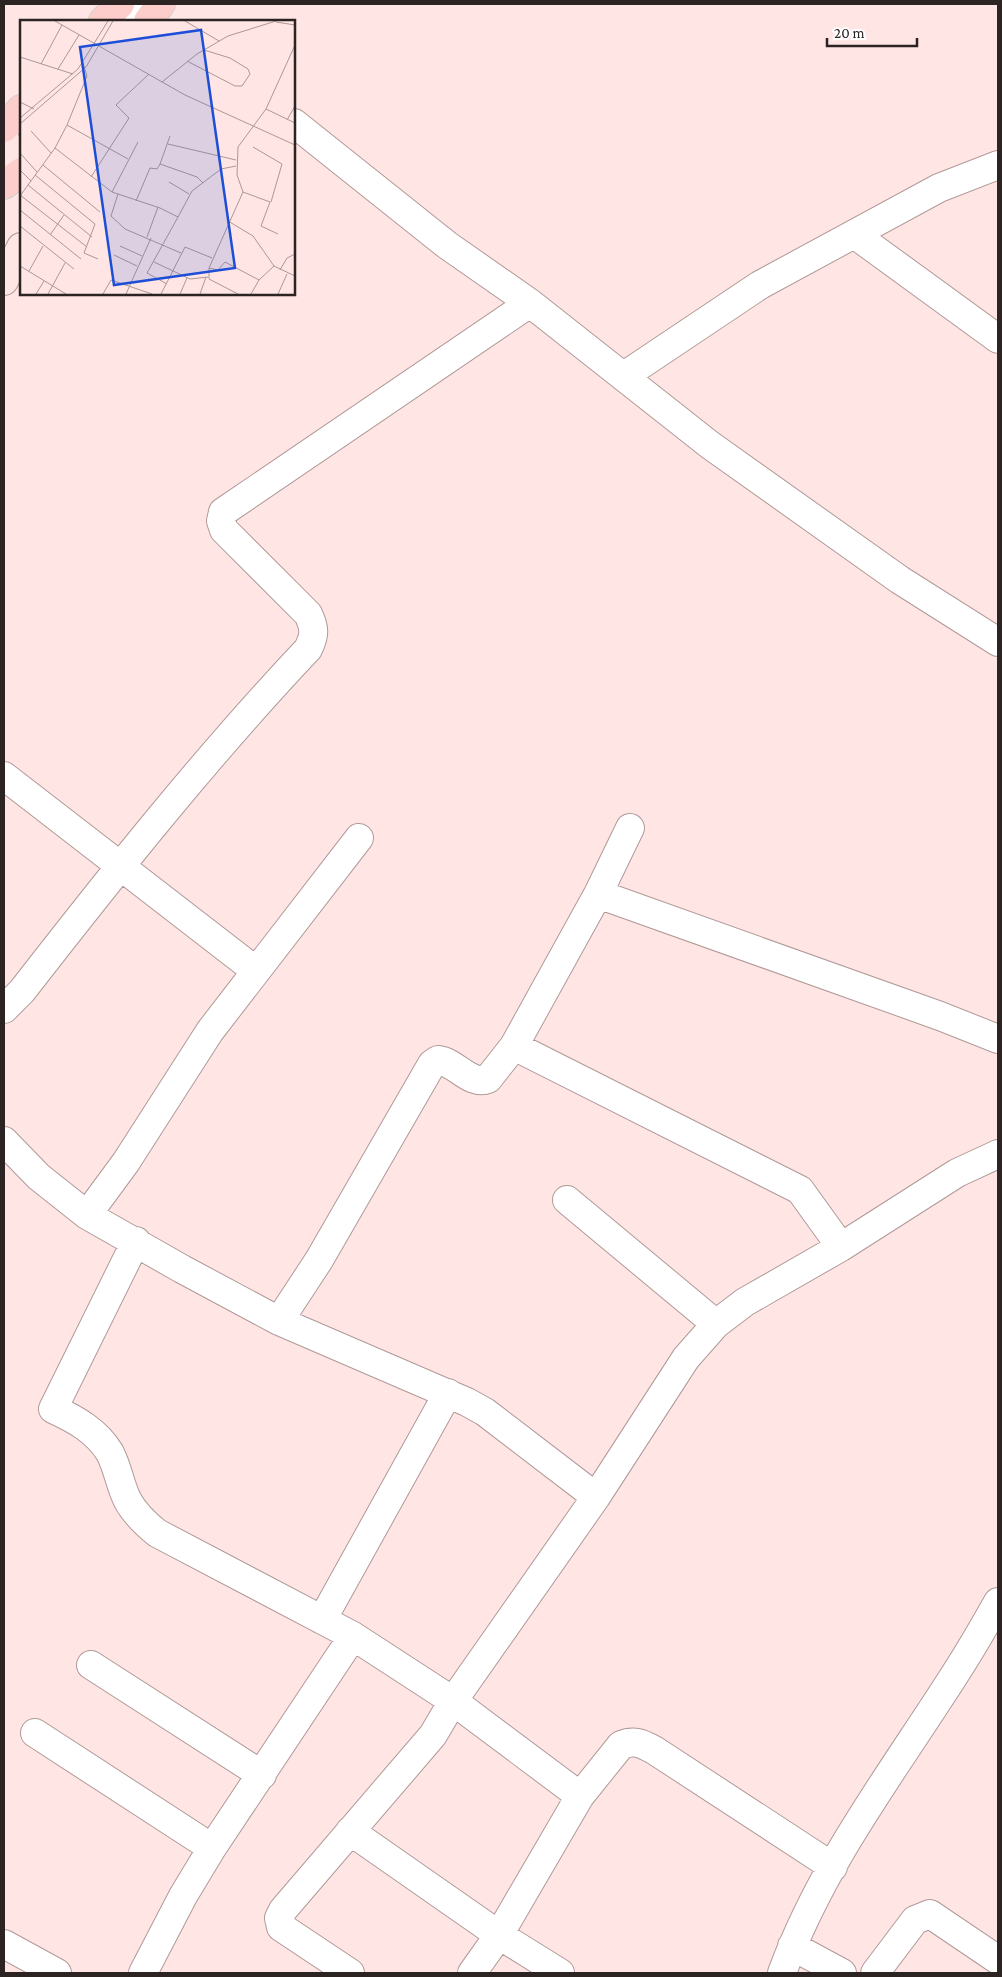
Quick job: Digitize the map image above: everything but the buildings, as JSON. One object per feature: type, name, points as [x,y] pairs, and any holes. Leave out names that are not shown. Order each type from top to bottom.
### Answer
[{"type":"main road","points":[[104,20],[120,4]]},
{"type":"main road","points":[[4,128],[20,110]]},
{"type":"main road","points":[[4,138],[20,170]]},
{"type":"main road","points":[[4,185],[20,173]]},
{"type":"main road","points":[[4,281],[20,249]]},
{"type":"street","points":[[295,124],[447,245],[530,303],[710,445],[900,580],[998,642]]},
{"type":"street","points":[[624,376],[760,285],[939,188],[998,165]]},
{"type":"street","points":[[854,234],[998,339]]},
{"type":"street","points":[[4,1009],[22,991],[119,866],[247,714],[308,649],[314,636],[314,625],[308,614],[224,530],[221,521],[223,512],[530,303]]},
{"type":"street","points":[[4,776],[256,971]]},
{"type":"street","points":[[279,1320],[318,1260],[432,1064],[438,1060],[451,1063],[474,1080],[483,1081],[488,1079],[514,1046],[598,894],[630,828]]},
{"type":"street","points":[[87,1215],[126,1162],[210,1031],[359,838]]},
{"type":"street","points":[[598,894],[940,1016],[998,1039]]},
{"type":"street","points":[[514,1046],[794,1186],[800,1190],[841,1247]]},
{"type":"street","points":[[4,1141],[39,1177],[87,1215],[136,1241],[182,1269],[279,1320],[448,1393],[485,1412],[596,1497]]},
{"type":"street","points":[[350,1973],[289,1934],[282,1927],[279,1918],[283,1910],[433,1735],[453,1701],[596,1497],[686,1358],[716,1324],[745,1302],[841,1247],[957,1173],[998,1154]]},
{"type":"street","points":[[567,1200],[716,1324]]},
{"type":"street","points":[[136,1241],[52,1409],[81,1422],[94,1434],[110,1453],[128,1501],[142,1520],[157,1533],[353,1636],[453,1701],[580,1796]]},
{"type":"street","points":[[322,1620],[448,1393]]},
{"type":"street","points":[[782,1973],[801,1924],[833,1867],[871,1802],[958,1670],[998,1602]]},
{"type":"street","points":[[143,1973],[183,1896],[212,1848],[353,1636]]},
{"type":"street","points":[[91,1665],[262,1775]]},
{"type":"street","points":[[35,1733],[212,1848]]},
{"type":"street","points":[[472,1973],[499,1935],[580,1796],[621,1745],[631,1741],[640,1742],[833,1867]]},
{"type":"street","points":[[350,1831],[499,1935],[560,1973]]},
{"type":"street","points":[[875,1973],[915,1920],[930,1914],[998,1960]]},
{"type":"street","points":[[4,1944],[57,1973]]},
{"type":"street","points":[[792,1946],[842,1973]]}]
